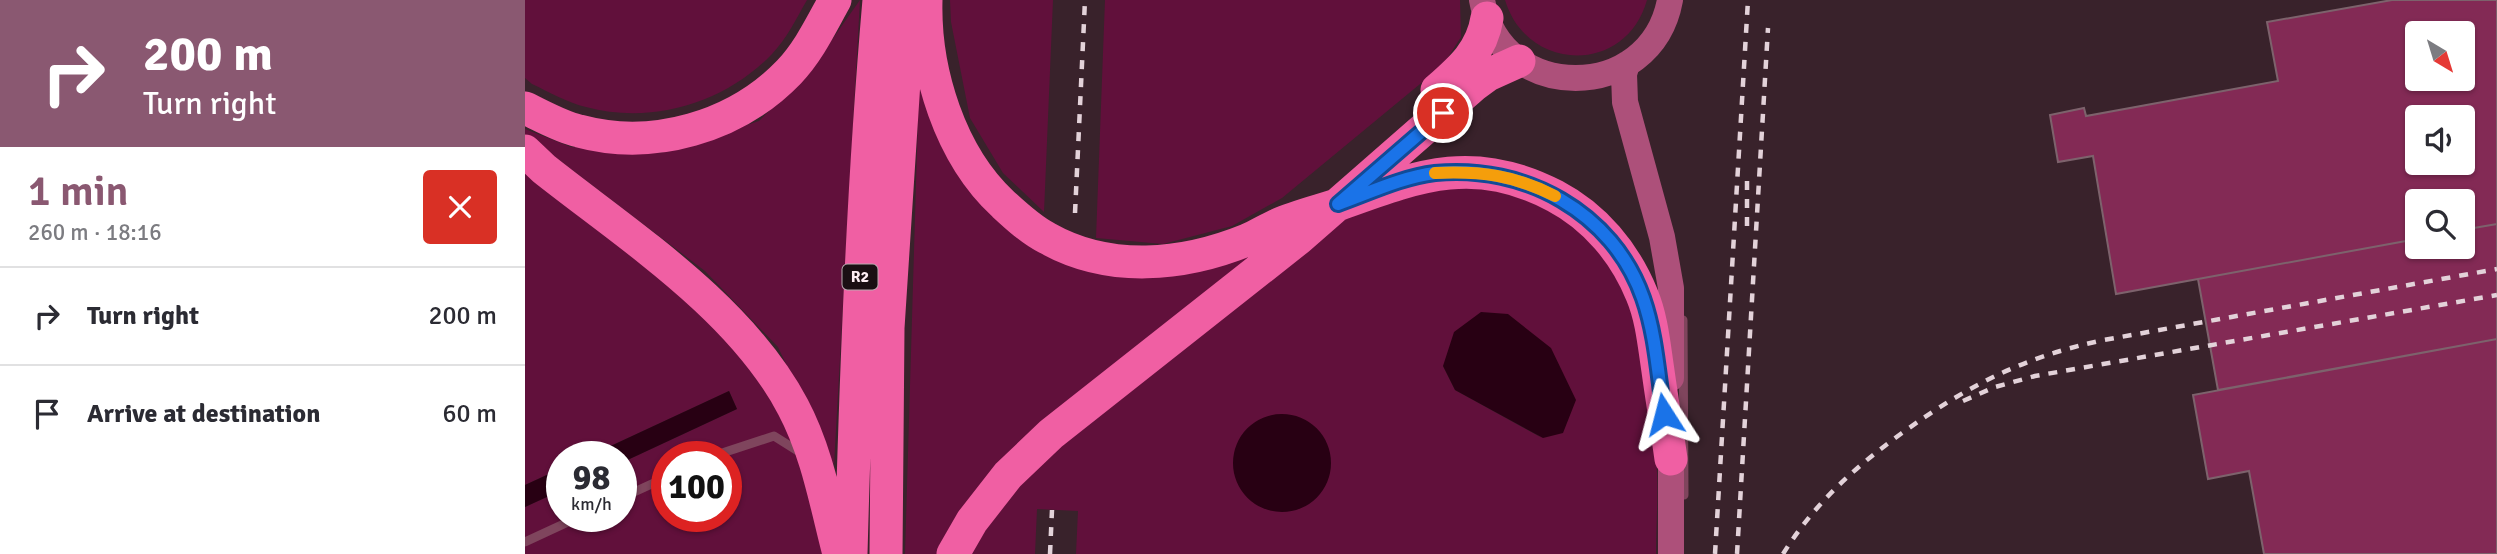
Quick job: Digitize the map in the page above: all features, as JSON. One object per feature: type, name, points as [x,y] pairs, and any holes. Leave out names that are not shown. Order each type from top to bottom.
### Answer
[{"type":"highway","points":[[525,108],[578,131],[620,138],[655,138],[687,132],[727,117],[757,98],[789,72],[808,49],[835,0]]},
{"type":"highway","name":"R2","points":[[851,554],[857,340],[870,100],[879,0]]},
{"type":"highway","name":"R2","points":[[886,554],[888,328],[910,0]]},
{"type":"highway","points":[[926,0],[931,61],[941,99],[955,136],[974,171],[1018,218],[1046,238],[1079,252],[1115,261],[1154,263],[1188,258],[1248,240],[1278,225],[1421,176],[1472,171],[1503,176],[1537,187],[1567,202],[1608,238],[1629,267],[1642,295],[1653,330],[1671,459]]},
{"type":"highway","points":[[1278,225],[1316,196],[1466,64],[1481,43],[1484,9]]},
{"type":"highway","points":[[953,554],[972,521],[1008,475],[1051,434],[1338,204],[1473,86],[1487,75],[1519,61]]},
{"type":"highway","points":[[525,151],[544,169],[694,287],[735,327],[793,406],[815,461],[839,554]]},
{"type":"main road","points":[[1484,9],[1500,42],[1519,61],[1539,72],[1562,78],[1585,78],[1607,74],[1639,55],[1657,34],[1670,0]]},
{"type":"main road","points":[[1627,64],[1624,74],[1625,102],[1663,237],[1671,288],[1671,554]]},
{"type":"main road","points":[[1585,78],[1607,99],[1649,189]]},
{"type":"lane","points":[[1649,189],[1668,222]]},
{"type":"lane","points":[[1677,264],[1685,334],[1684,499]]},
{"type":"lane","points":[[742,446],[774,436],[815,461]]},
{"type":"lane","points":[[525,542],[547,532]]},
{"type":"shaded area","points":[[525,0],[807,0],[772,54],[732,85],[686,106],[636,113],[611,112],[579,105],[532,84],[525,78]]},
{"type":"shaded area","points":[[860,0],[834,465],[778,347],[705,271],[525,134],[525,129],[571,147],[661,153],[759,121],[812,68]]},
{"type":"shaded area","points":[[950,0],[1053,0],[1044,212],[1003,173],[970,118],[951,22]]},
{"type":"shaded area","points":[[1105,0],[1460,0],[1461,37],[1443,65],[1282,198],[1232,226],[1163,244],[1096,238]]},
{"type":"shaded area","points":[[1505,0],[1647,0],[1636,25],[1619,42],[1599,52],[1576,55],[1554,52],[1534,41],[1517,24]]},
{"type":"shaded area","points":[[919,83],[962,180],[1087,267],[1257,254],[940,554],[905,554]]},
{"type":"shaded area","points":[[525,165],[727,335],[783,412],[828,554],[525,554],[525,507],[546,497],[546,532],[637,532],[637,456],[651,449],[651,532],[742,532],[742,441],[668,441],[737,409],[729,391],[621,441],[546,441],[546,475],[525,485]]},
{"type":"shaded area","points":[[1472,187],[1531,202],[1579,231],[1598,251],[1614,274],[1627,301],[1641,350],[1657,470],[1656,554],[1076,554],[1078,511],[1037,509],[1035,554],[970,554],[989,523],[1011,496],[1060,444],[1344,219],[1435,189]],"holes":[[[1443,366],[1542,438],[1455,390]]]},
{"type":"shaded area","points":[[1481,312],[1508,314],[1551,348],[1576,400],[1563,433],[1543,438],[1455,390],[1443,366],[1454,332]]},
{"type":"shaded area","points":[[729,391],[737,409],[668,441],[651,441],[651,449],[637,456],[637,441],[621,441]]},
{"type":"shaded area","points":[[1282,414],[1301,418],[1316,429],[1327,444],[1331,463],[1327,482],[1316,497],[1301,508],[1282,512],[1263,508],[1248,497],[1237,482],[1233,463],[1237,444],[1248,429],[1263,418]]},
{"type":"shaded area","points":[[546,475],[546,497],[525,507],[525,485]]},
{"type":"building","points":[[2392,0],[2497,0],[2497,224],[2475,228],[2475,189],[2405,189],[2405,241],[2116,294],[2093,156],[2058,162],[2050,115],[2084,108],[2086,116],[2278,81],[2267,22]]},
{"type":"building","points":[[2497,224],[2497,339],[2218,390],[2198,279],[2405,241],[2405,259],[2475,259],[2475,228]]},
{"type":"building","points":[[2497,339],[2497,554],[2264,554],[2249,471],[2208,479],[2193,395]]},
{"type":"railway","points":[[1075,213],[1085,0]]},
{"type":"railway","points":[[1715,554],[1748,0]]},
{"type":"railway","points":[[1737,554],[1768,28]]},
{"type":"railway","points":[[1747,181],[1747,230]]},
{"type":"railway","points":[[1783,554],[1822,503],[1852,473],[1885,446],[1950,401],[2022,364],[2104,340],[2497,269]]},
{"type":"railway","points":[[1963,401],[1995,387],[2035,376],[2497,295]]},
{"type":"railway","points":[[1050,554],[1052,510]]},
{"type":"slow traffic","points":[[1435,173],[1472,171],[1503,176],[1555,196]]},
{"type":"route","points":[[1443,113],[1338,204],[1398,182],[1433,174],[1472,171],[1503,176],[1537,187],[1567,202],[1608,238],[1629,267],[1642,295],[1653,330],[1664,414]]}]
